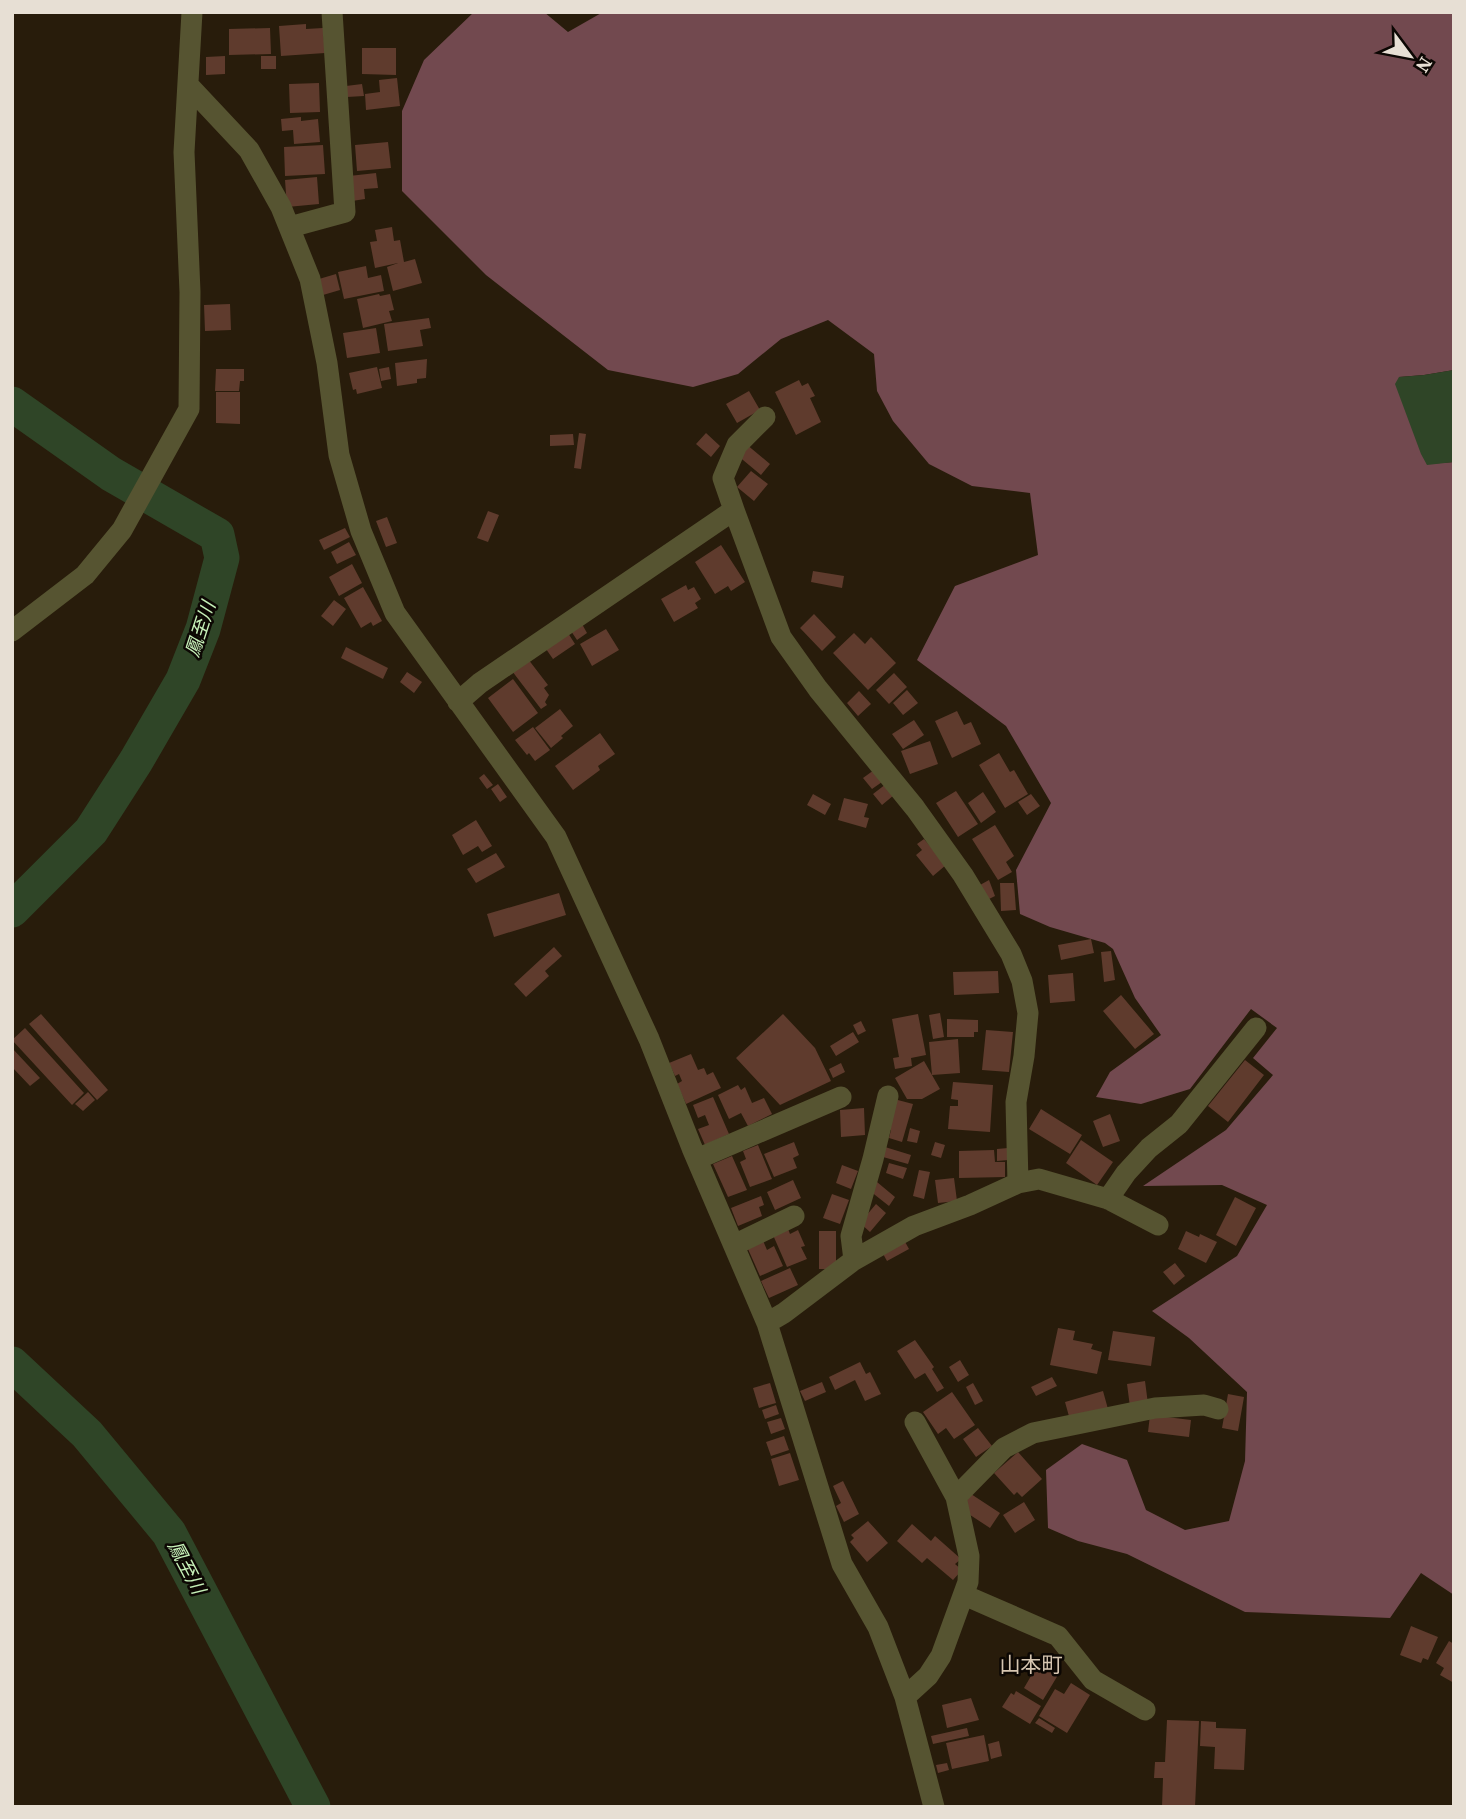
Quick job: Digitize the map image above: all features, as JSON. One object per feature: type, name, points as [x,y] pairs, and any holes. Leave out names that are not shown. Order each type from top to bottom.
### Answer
[{"type":"street","points":[[12,631],[85,575],[122,530],[167,452],[188,409],[190,292],[184,152],[192,12]]},
{"type":"street","points":[[289,227],[345,212],[332,12]]},
{"type":"street","points":[[188,86],[249,150],[281,206],[310,279],[327,363],[339,455],[361,531],[395,613],[556,837],[643,1027],[767,1323],[842,1564],[878,1627],[905,1697],[934,1807]]},
{"type":"street","points":[[765,417],[737,445],[723,478],[782,637],[793,655],[915,807],[963,875],[1011,954],[1022,981],[1028,1013],[1016,1102],[1018,1182]]},
{"type":"street","points":[[458,702],[480,683],[734,510]]},
{"type":"street","points":[[1108,1199],[1126,1173],[1149,1148],[1179,1124],[1256,1028]]},
{"type":"street","points":[[854,1260],[851,1236],[888,1096]]},
{"type":"street","points":[[697,1159],[841,1097]]},
{"type":"street","points":[[767,1323],[785,1313],[854,1260],[914,1226],[970,1205],[1018,1182],[1039,1179],[1108,1199],[1158,1225]]},
{"type":"street","points":[[734,1245],[794,1216]]},
{"type":"street","points":[[956,1497],[1004,1448],[1033,1433],[1156,1408],[1204,1405],[1218,1409]]},
{"type":"street","points":[[905,1697],[928,1676],[942,1656],[968,1581],[969,1556],[956,1497],[915,1422]]},
{"type":"street","points":[[964,1595],[1058,1636],[1093,1680],[1145,1710]]},
{"type":"shaded area","points":[[474,12],[544,12],[568,32],[603,12],[1454,12],[1454,370],[1399,377],[1427,464],[1454,462],[1454,1595],[1421,1573],[1390,1618],[1245,1612],[1127,1554],[1078,1541],[1048,1528],[1046,1470],[1082,1444],[1127,1460],[1146,1510],[1185,1530],[1229,1521],[1245,1461],[1247,1392],[1189,1338],[1152,1311],[1237,1256],[1267,1205],[1222,1185],[1143,1186],[1226,1130],[1273,1075],[1253,1058],[1277,1028],[1251,1009],[1190,1089],[1141,1104],[1096,1097],[1110,1072],[1161,1035],[1135,998],[1113,949],[1105,943],[1050,927],[1020,914],[1016,870],[1051,803],[1006,726],[917,660],[955,586],[1038,555],[1030,493],[972,486],[929,464],[893,421],[877,391],[874,354],[828,320],[781,339],[738,374],[693,387],[608,370],[486,275],[402,191],[402,111],[424,60]]},
{"type":"shaded area","points":[[1454,370],[1454,462],[1427,465],[1395,384],[1399,377]]},
{"type":"building","points":[[306,24],[306,29],[323,28],[325,53],[281,56],[279,26]]},
{"type":"building","points":[[270,28],[271,54],[229,55],[229,29]]},
{"type":"building","points":[[362,48],[396,48],[396,75],[362,74]]},
{"type":"building","points":[[225,56],[225,74],[206,75],[206,57]]},
{"type":"building","points":[[261,56],[276,56],[276,69],[261,69]]},
{"type":"building","points":[[397,78],[400,106],[366,110],[365,94],[380,92],[379,80]]},
{"type":"building","points":[[319,83],[320,112],[290,113],[289,84]]},
{"type":"building","points":[[362,84],[364,96],[347,97],[346,86]]},
{"type":"building","points":[[301,117],[301,121],[318,119],[320,142],[294,144],[293,130],[282,131],[281,119]]},
{"type":"building","points":[[388,142],[391,168],[357,171],[355,145]]},
{"type":"building","points":[[323,145],[325,174],[285,176],[284,147]]},
{"type":"building","points":[[376,173],[378,188],[364,189],[365,199],[352,201],[349,176]]},
{"type":"building","points":[[317,177],[319,204],[287,207],[285,180]]},
{"type":"building","points":[[392,227],[394,241],[400,240],[404,262],[415,259],[422,283],[393,291],[387,267],[398,263],[375,268],[370,242],[377,241],[375,230]]},
{"type":"building","points":[[366,266],[368,278],[381,275],[384,291],[344,299],[338,272]]},
{"type":"building","points":[[336,274],[340,290],[323,295],[319,279]]},
{"type":"building","points":[[390,294],[394,310],[389,311],[392,321],[363,328],[357,299]]},
{"type":"building","points":[[230,304],[231,330],[205,331],[204,305]]},
{"type":"building","points":[[429,318],[431,328],[420,330],[423,346],[388,351],[384,324]]},
{"type":"building","points":[[376,328],[380,353],[347,358],[343,333]]},
{"type":"building","points":[[427,359],[426,378],[417,379],[417,383],[397,386],[395,363]]},
{"type":"building","points":[[377,367],[382,388],[357,394],[356,389],[353,390],[349,373]]},
{"type":"building","points":[[389,367],[391,379],[381,381],[379,369]]},
{"type":"building","points":[[216,369],[244,369],[244,381],[240,381],[239,391],[215,391]]},
{"type":"building","points":[[799,380],[802,386],[808,383],[815,396],[810,398],[821,422],[796,435],[775,392]]},
{"type":"building","points":[[749,391],[760,410],[737,423],[726,404]]},
{"type":"building","points":[[216,392],[240,392],[240,424],[216,423]]},
{"type":"building","points":[[579,433],[586,434],[581,469],[574,468]]},
{"type":"building","points":[[706,433],[720,446],[711,457],[696,444]]},
{"type":"building","points":[[573,434],[574,445],[550,446],[550,435]]},
{"type":"building","points":[[746,444],[770,464],[761,475],[737,455]]},
{"type":"building","points":[[751,471],[768,484],[754,501],[737,487]]},
{"type":"building","points":[[488,511],[499,515],[488,542],[477,538]]},
{"type":"building","points":[[387,517],[397,543],[386,547],[376,521]]},
{"type":"building","points":[[345,528],[350,537],[324,550],[319,540]]},
{"type":"building","points":[[349,542],[356,555],[337,564],[331,552]]},
{"type":"building","points":[[721,545],[745,582],[731,591],[728,586],[715,594],[695,562]]},
{"type":"building","points":[[352,564],[362,583],[339,596],[329,577]]},
{"type":"building","points":[[813,571],[844,576],[842,588],[811,582]]},
{"type":"building","points":[[686,585],[688,590],[694,587],[701,599],[695,603],[698,608],[674,622],[661,599]]},
{"type":"building","points":[[363,587],[382,621],[373,626],[371,622],[361,628],[344,598]]},
{"type":"building","points":[[334,600],[346,609],[333,626],[321,616]]},
{"type":"building","points":[[814,614],[836,637],[822,651],[800,628]]},
{"type":"building","points":[[582,624],[587,633],[577,640],[571,631]]},
{"type":"building","points":[[606,629],[619,650],[592,666],[580,644]]},
{"type":"building","points":[[568,633],[575,644],[553,659],[546,649]]},
{"type":"building","points":[[854,633],[865,644],[871,637],[896,663],[868,690],[833,653]]},
{"type":"building","points":[[346,647],[388,668],[383,679],[341,658]]},
{"type":"building","points":[[528,659],[548,685],[544,688],[549,695],[545,702],[547,705],[541,709],[512,671]]},
{"type":"building","points":[[407,672],[422,682],[414,693],[400,682]]},
{"type":"building","points":[[894,673],[907,687],[889,704],[876,690]]},
{"type":"building","points":[[513,679],[538,713],[513,732],[488,698]]},
{"type":"building","points":[[907,690],[918,703],[903,715],[893,703]]},
{"type":"building","points":[[859,691],[871,704],[858,716],[847,703]]},
{"type":"building","points":[[560,709],[573,726],[551,748],[535,728]]},
{"type":"building","points":[[957,711],[964,725],[971,722],[981,744],[952,758],[935,721]]},
{"type":"building","points":[[914,720],[924,735],[903,749],[892,734]]},
{"type":"building","points":[[533,727],[550,750],[535,761],[515,740]]},
{"type":"building","points":[[600,733],[615,754],[598,766],[600,770],[573,790],[555,766]]},
{"type":"building","points":[[930,741],[938,764],[910,774],[901,751]]},
{"type":"building","points":[[999,753],[1010,772],[1014,770],[1028,794],[1005,808],[979,765]]},
{"type":"building","points":[[874,770],[882,782],[872,789],[863,778]]},
{"type":"building","points":[[484,774],[493,785],[487,789],[479,778]]},
{"type":"building","points":[[498,784],[507,797],[500,802],[491,789]]},
{"type":"building","points":[[886,784],[894,795],[882,805],[873,794]]},
{"type":"building","points":[[956,791],[978,824],[958,837],[936,803]]},
{"type":"building","points":[[983,792],[996,812],[981,823],[968,803]]},
{"type":"building","points":[[813,794],[831,804],[825,815],[807,805]]},
{"type":"building","points":[[1031,794],[1040,806],[1027,815],[1018,802]]},
{"type":"building","points":[[844,798],[868,804],[864,817],[869,818],[866,828],[838,820]]},
{"type":"building","points":[[476,820],[492,846],[482,852],[478,846],[463,855],[452,835]]},
{"type":"building","points":[[995,825],[1014,856],[1006,862],[1012,872],[998,880],[972,839]]},
{"type":"building","points":[[924,839],[946,865],[933,876],[916,855],[922,850],[917,844]]},
{"type":"building","points":[[496,853],[505,867],[476,883],[467,869]]},
{"type":"building","points":[[989,880],[995,896],[987,900],[980,885]]},
{"type":"building","points":[[1000,883],[1014,883],[1016,910],[1001,911]]},
{"type":"building","points":[[559,893],[566,915],[494,937],[487,914]]},
{"type":"building","points":[[1091,939],[1094,953],[1061,960],[1058,945]]},
{"type":"building","points":[[554,947],[562,956],[545,971],[549,976],[526,997],[514,984]]},
{"type":"building","points":[[1111,951],[1115,980],[1104,982],[1101,952]]},
{"type":"building","points":[[998,971],[999,993],[954,995],[953,972]]},
{"type":"building","points":[[1073,973],[1075,1001],[1050,1003],[1048,975]]},
{"type":"building","points":[[1121,995],[1154,1034],[1135,1049],[1103,1011]]},
{"type":"building","points":[[940,1013],[944,1037],[933,1039],[929,1015]]},
{"type":"building","points":[[41,1014],[108,1090],[97,1100],[29,1024]]},
{"type":"building","points":[[783,1014],[815,1048],[831,1081],[780,1105],[736,1058]]},
{"type":"building","points":[[918,1014],[926,1055],[911,1058],[912,1066],[895,1069],[893,1058],[899,1057],[892,1019]]},
{"type":"building","points":[[947,1019],[978,1020],[978,1032],[974,1032],[974,1037],[947,1037]]},
{"type":"building","points":[[861,1021],[866,1031],[858,1035],[853,1025]]},
{"type":"building","points":[[25,1028],[84,1093],[72,1105],[12,1040]]},
{"type":"building","points":[[986,1030],[1013,1032],[1009,1072],[982,1070]]},
{"type":"building","points":[[853,1032],[859,1042],[836,1056],[830,1046]]},
{"type":"building","points":[[958,1039],[960,1073],[932,1075],[929,1042]]},
{"type":"building","points":[[12,1048],[40,1078],[30,1086],[12,1067]]},
{"type":"building","points":[[691,1054],[698,1070],[704,1068],[707,1075],[713,1072],[721,1088],[686,1104],[677,1084],[682,1081],[679,1074],[675,1076],[669,1063]]},
{"type":"building","points":[[1245,1060],[1264,1075],[1228,1122],[1208,1106]]},
{"type":"building","points":[[924,1061],[940,1089],[922,1099],[907,1099],[895,1078]]},
{"type":"building","points":[[841,1063],[845,1072],[833,1078],[829,1069]]},
{"type":"building","points":[[953,1082],[993,1085],[990,1132],[948,1129],[950,1106],[958,1106],[958,1100],[951,1099]]},
{"type":"building","points":[[738,1085],[741,1090],[745,1087],[752,1103],[764,1098],[772,1114],[748,1126],[741,1113],[729,1119],[718,1095]]},
{"type":"building","points":[[88,1092],[95,1100],[83,1111],[75,1104]]},
{"type":"building","points":[[713,1097],[729,1134],[705,1145],[698,1129],[709,1125],[705,1115],[698,1118],[693,1105]]},
{"type":"building","points":[[894,1099],[913,1104],[902,1142],[889,1138],[891,1130],[886,1128]]},
{"type":"building","points":[[864,1108],[865,1135],[841,1137],[840,1110]]},
{"type":"building","points":[[1041,1109],[1082,1135],[1070,1154],[1029,1129]]},
{"type":"building","points":[[1110,1114],[1120,1141],[1103,1147],[1093,1121]]},
{"type":"building","points":[[910,1128],[920,1131],[917,1143],[907,1141]]},
{"type":"building","points":[[1081,1140],[1113,1162],[1097,1185],[1066,1163]]},
{"type":"building","points":[[794,1142],[799,1155],[793,1158],[797,1168],[774,1177],[764,1154]]},
{"type":"building","points":[[935,1142],[945,1145],[941,1158],[931,1155]]},
{"type":"building","points":[[758,1145],[772,1179],[750,1187],[740,1162],[746,1159],[743,1151]]},
{"type":"building","points":[[885,1147],[911,1155],[908,1164],[883,1157]]},
{"type":"building","points":[[1008,1148],[1008,1160],[997,1161],[997,1149]]},
{"type":"building","points":[[994,1150],[995,1162],[1005,1162],[1005,1177],[959,1178],[959,1151]]},
{"type":"building","points":[[732,1156],[747,1190],[728,1197],[713,1164]]},
{"type":"building","points":[[889,1163],[907,1168],[903,1179],[886,1173]]},
{"type":"building","points":[[842,1165],[858,1171],[851,1189],[836,1183]]},
{"type":"building","points":[[919,1170],[930,1172],[924,1199],[913,1196]]},
{"type":"building","points":[[954,1178],[957,1201],[938,1203],[935,1180]]},
{"type":"building","points":[[793,1180],[801,1198],[775,1210],[767,1192]]},
{"type":"building","points":[[877,1182],[895,1197],[889,1206],[870,1191]]},
{"type":"building","points":[[832,1194],[849,1200],[840,1224],[823,1218]]},
{"type":"building","points":[[761,1196],[764,1205],[759,1207],[762,1216],[738,1226],[731,1208]]},
{"type":"building","points":[[1235,1197],[1256,1208],[1236,1246],[1216,1235]]},
{"type":"building","points":[[876,1204],[886,1213],[870,1232],[860,1223]]},
{"type":"building","points":[[788,1229],[790,1234],[798,1230],[805,1246],[801,1247],[807,1259],[787,1267],[773,1235]]},
{"type":"building","points":[[819,1231],[836,1231],[836,1269],[819,1269]]},
{"type":"building","points":[[1186,1231],[1217,1242],[1206,1263],[1178,1249]]},
{"type":"building","points":[[761,1236],[767,1250],[774,1246],[783,1266],[760,1276],[748,1249]]},
{"type":"building","points":[[904,1240],[909,1249],[887,1261],[882,1252]]},
{"type":"building","points":[[1175,1263],[1185,1276],[1174,1285],[1163,1272]]},
{"type":"building","points":[[790,1268],[798,1285],[769,1298],[761,1281]]},
{"type":"building","points":[[1058,1328],[1075,1331],[1073,1340],[1093,1344],[1091,1349],[1102,1352],[1097,1374],[1050,1365]]},
{"type":"building","points":[[1113,1331],[1155,1337],[1151,1366],[1108,1360]]},
{"type":"building","points":[[915,1340],[934,1367],[932,1369],[944,1388],[937,1392],[925,1373],[915,1379],[897,1351]]},
{"type":"building","points":[[960,1360],[969,1375],[958,1382],[949,1367]]},
{"type":"building","points":[[860,1362],[866,1374],[870,1372],[881,1394],[865,1401],[855,1380],[835,1390],[829,1377]]},
{"type":"building","points":[[1052,1377],[1057,1386],[1036,1396],[1031,1387]]},
{"type":"building","points":[[1145,1381],[1148,1404],[1130,1407],[1127,1384]]},
{"type":"building","points":[[822,1382],[826,1392],[805,1401],[800,1391]]},
{"type":"building","points":[[770,1383],[776,1403],[759,1408],[753,1388]]},
{"type":"building","points":[[973,1383],[983,1401],[975,1405],[966,1387]]},
{"type":"building","points":[[1103,1391],[1108,1409],[1070,1420],[1065,1402]]},
{"type":"building","points":[[952,1392],[975,1425],[954,1439],[946,1428],[938,1434],[923,1412]]},
{"type":"building","points":[[1228,1394],[1244,1397],[1238,1431],[1222,1428]]},
{"type":"building","points":[[776,1405],[779,1414],[765,1419],[762,1410]]},
{"type":"building","points":[[1150,1415],[1191,1420],[1189,1437],[1148,1432]]},
{"type":"building","points":[[781,1418],[785,1429],[771,1434],[767,1422]]},
{"type":"building","points":[[978,1428],[992,1446],[976,1457],[963,1439]]},
{"type":"building","points":[[784,1436],[789,1450],[771,1456],[766,1442]]},
{"type":"building","points":[[1018,1452],[1042,1479],[1022,1497],[1017,1492],[1014,1495],[994,1473]]},
{"type":"building","points":[[790,1453],[799,1480],[779,1486],[771,1459]]},
{"type":"building","points":[[843,1481],[859,1514],[844,1522],[836,1506],[841,1503],[833,1486]]},
{"type":"building","points":[[971,1494],[1000,1513],[990,1528],[961,1509]]},
{"type":"building","points":[[1024,1502],[1035,1520],[1015,1533],[1003,1515]]},
{"type":"building","points":[[868,1521],[888,1543],[867,1562],[850,1542],[854,1538],[851,1535]]},
{"type":"building","points":[[912,1524],[931,1541],[935,1536],[961,1559],[955,1564],[962,1570],[953,1580],[927,1558],[922,1563],[897,1541]]},
{"type":"building","points":[[1411,1626],[1438,1637],[1428,1660],[1423,1658],[1421,1663],[1400,1655]]},
{"type":"building","points":[[1449,1641],[1454,1644],[1454,1683],[1440,1675],[1444,1668],[1436,1663]]},
{"type":"building","points":[[1038,1664],[1058,1675],[1043,1700],[1024,1688]]},
{"type":"building","points":[[1071,1683],[1090,1695],[1067,1733],[1039,1716],[1055,1689],[1064,1694]]},
{"type":"building","points":[[1016,1691],[1041,1706],[1030,1724],[1002,1707],[1011,1693],[1014,1695]]},
{"type":"building","points":[[971,1698],[979,1720],[947,1728],[942,1705]]},
{"type":"building","points":[[1039,1718],[1055,1728],[1052,1733],[1035,1723]]},
{"type":"building","points":[[1167,1720],[1199,1721],[1195,1807],[1162,1807],[1163,1778],[1154,1778],[1155,1762],[1165,1762]]},
{"type":"building","points":[[1201,1721],[1216,1722],[1216,1728],[1246,1729],[1244,1770],[1214,1769],[1215,1747],[1200,1746]]},
{"type":"building","points":[[967,1728],[969,1736],[933,1744],[931,1736]]},
{"type":"building","points":[[984,1735],[989,1761],[952,1769],[946,1743]]},
{"type":"building","points":[[999,1741],[1002,1756],[991,1759],[988,1744]]},
{"type":"building","points":[[947,1763],[949,1770],[938,1773],[936,1765]]},
{"type":"waterway","name":"鳳至川","points":[[12,404],[111,474],[217,535],[222,558],[203,629],[183,680],[136,761],[91,831],[12,910]]},
{"type":"waterway","name":"鳳至川","points":[[12,1364],[87,1434],[169,1533],[313,1807]]},
{"type":"district","name":"山本町","points":[[1031,1664]]}]
